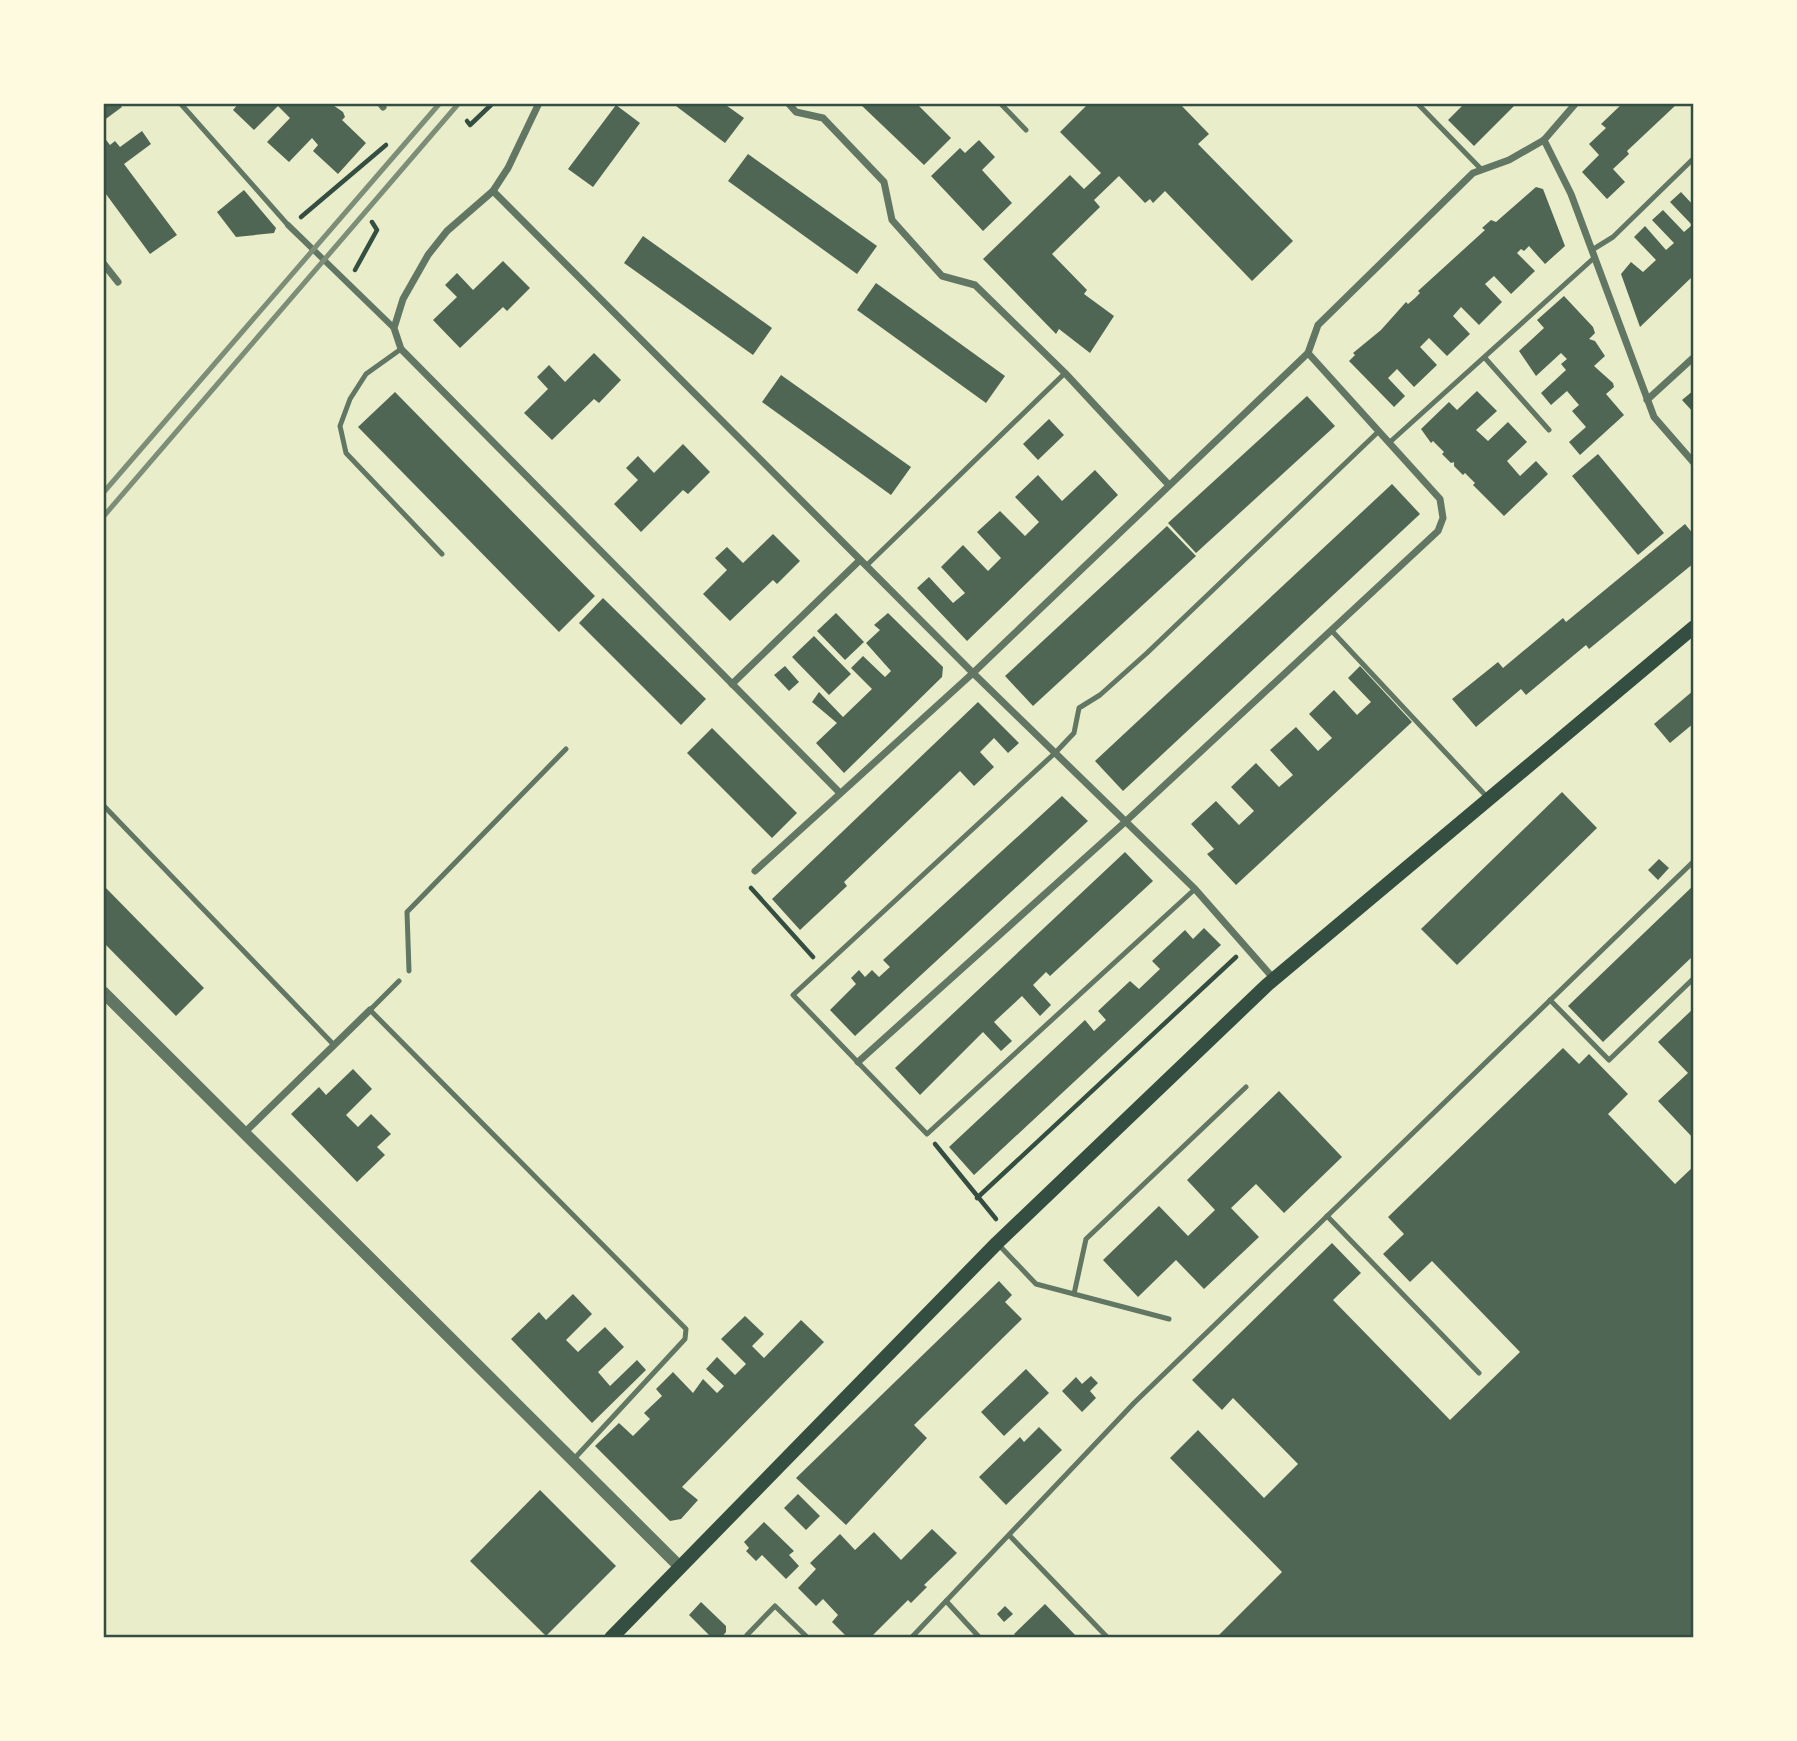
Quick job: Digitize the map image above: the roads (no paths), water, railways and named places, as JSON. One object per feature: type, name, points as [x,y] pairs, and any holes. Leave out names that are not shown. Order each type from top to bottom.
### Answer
[{"type":"main road","points":[[611,1638],[1003,1238],[1274,979],[1694,627]]},
{"type":"street","points":[[394,328],[403,299],[428,255],[447,231],[493,191],[540,103]]},
{"type":"street","points":[[788,103],[796,112],[823,118],[884,182],[892,220],[942,276],[975,285],[1065,373],[1168,484]]},
{"type":"street","points":[[755,871],[973,673],[1308,353],[1318,325],[1480,168],[1509,160],[1544,140],[1576,103]]},
{"type":"street","points":[[1544,140],[1571,194],[1654,417],[1694,463]]},
{"type":"street","points":[[493,191],[973,673],[1195,889],[1274,979]]},
{"type":"street","points":[[289,226],[394,328],[401,349],[840,793]]},
{"type":"street","points":[[103,263],[118,282]]},
{"type":"street","points":[[858,1062],[1125,822],[1438,531],[1443,518],[1440,499],[1308,353]]},
{"type":"street","points":[[1647,400],[1694,357]]},
{"type":"street","points":[[732,684],[863,563]]},
{"type":"street","points":[[103,992],[680,1567]]},
{"type":"street","points":[[244,1133],[370,1010]]},
{"type":"lane","points":[[180,103],[289,226]]},
{"type":"lane","points":[[1000,103],[1026,130]]},
{"type":"lane","points":[[1417,103],[1480,168]]},
{"type":"lane","points":[[1390,442],[1485,358],[1694,158]]},
{"type":"lane","points":[[401,349],[366,374],[350,400],[340,426],[346,453],[442,554]]},
{"type":"lane","points":[[1485,358],[1549,430]]},
{"type":"lane","points":[[863,563],[1065,373]]},
{"type":"lane","points":[[1195,889],[927,1134],[793,995],[1056,752],[1074,733],[1079,708],[1100,695],[1147,653],[1379,431]]},
{"type":"lane","points":[[1331,630],[1488,798]]},
{"type":"lane","points":[[410,971],[407,912],[566,749]]},
{"type":"lane","points":[[103,805],[334,1045]]},
{"type":"lane","points":[[911,1638],[1134,1403],[1694,861]]},
{"type":"lane","points":[[1550,1000],[1609,1060],[1694,978]]},
{"type":"lane","points":[[399,981],[370,1010],[686,1329],[685,1339],[573,1460]]},
{"type":"lane","points":[[1074,1294],[1086,1239],[1246,1087]]},
{"type":"lane","points":[[1327,1216],[1479,1373]]},
{"type":"lane","points":[[1003,1238],[1036,1284],[1169,1319]]},
{"type":"lane","points":[[1009,1535],[1108,1638]]},
{"type":"lane","points":[[946,1601],[980,1638]]},
{"type":"lane","points":[[750,1638],[747,1634],[775,1606],[808,1638]]},
{"type":"railway","points":[[103,493],[440,103]]},
{"type":"railway","points":[[103,517],[459,103]]}]
